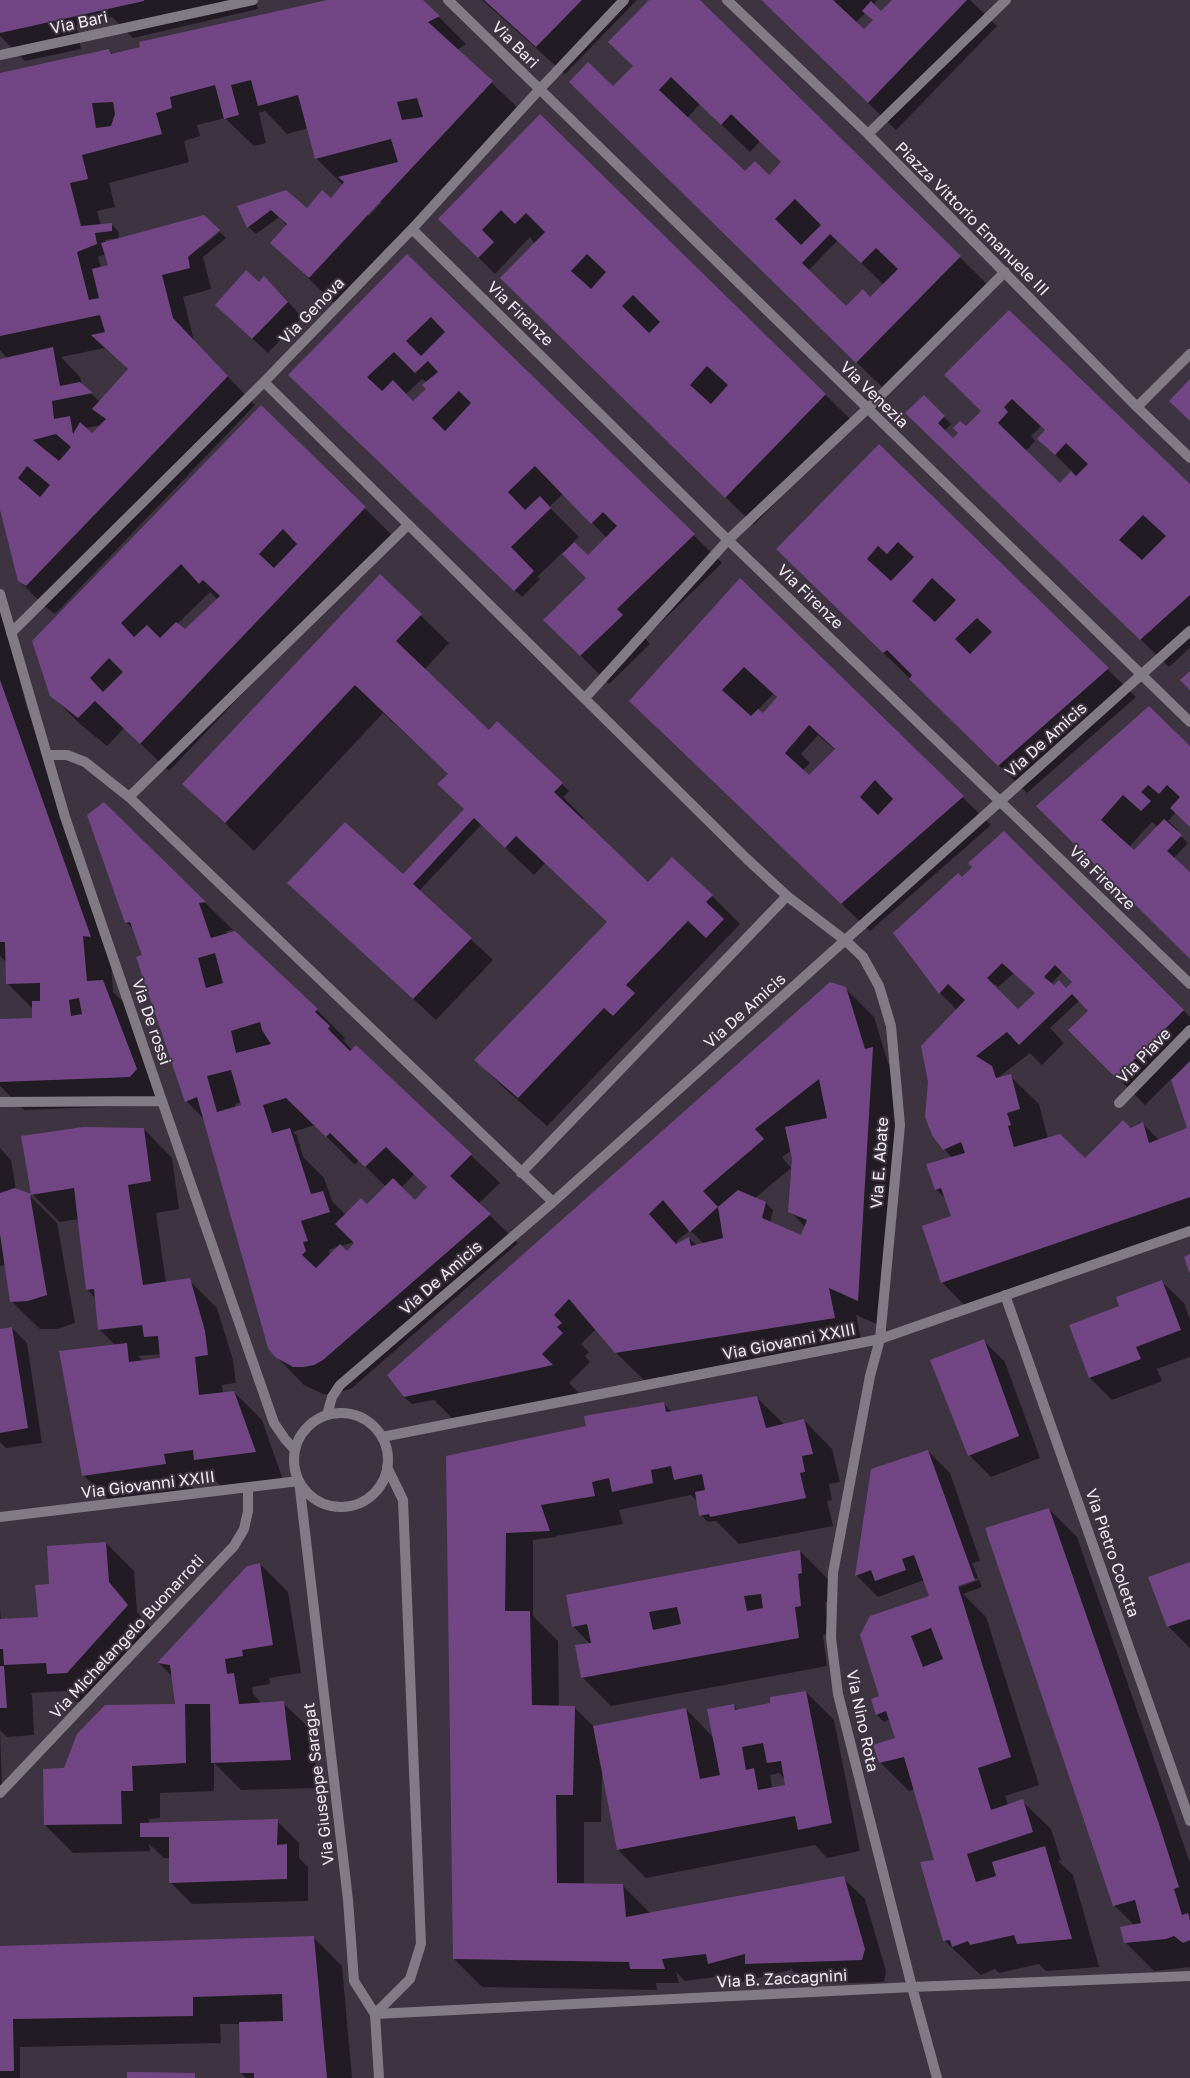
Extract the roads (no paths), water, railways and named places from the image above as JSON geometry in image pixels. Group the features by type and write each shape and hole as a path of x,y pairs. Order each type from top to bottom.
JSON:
{"street":[{"name":"Via Bari","path":"448,0 539,90"},
{"name":"Via Genova","path":"11,633 264,382 412,229 624,0"},
{"name":"Piazza Vittorio Emanuele III","path":"727,0 868,134 1136,407 1190,458"},
{"name":"Via Bari","path":"0,55 246,1"},
{"path":"868,134 1003,1"},
{"name":"Via Venezia","path":"539,90 1190,722"},
{"name":"Via Firenze","path":"412,229 728,540 1190,984"},
{"path":"585,698 728,540 867,409 1005,272"},
{"path":"1136,407 1190,354"},
{"name":"Via E. Abate","path":"264,382 747,860 787,896 846,941 863,958 880,986 891,1026 900,1125 880,1339"},
{"path":"129,798 408,526"},
{"name":"Via De rossi","path":"0,594 66,817 162,1102 274,1423 284,1439 295,1450"},
{"name":"Via De Amicis","path":"327,1415 332,1397 340,1385 553,1202 1190,631"},
{"path":"47,755 67,755 84,762 129,798 520,1173 553,1202"},
{"path":"520,1173 787,896"},
{"name":"Via Piave","path":"1119,1103 1190,1030"},
{"path":"0,1102 162,1102"},
{"name":"Via Giovanni XXIII","path":"382,1437 880,1339 1190,1231"},
{"name":"Via Pietro Coletta","path":"1005,1295 1189,1814"},
{"name":"Via Nino Rota","path":"880,1339 870,1376 833,1573 831,1638 838,1694 912,1987 938,2078"},
{"path":"342,1413 358,1416 372,1424 382,1437 387,1452 387,1467 383,1481 374,1493 362,1502 348,1506 334,1506 320,1502 308,1493 299,1481 294,1466 295,1450 302,1435 312,1423 327,1415 342,1413"},
{"path":"375,2014 410,1979 421,1944 403,1500 387,1467"},
{"name":"Via Giovanni XXIII","path":"0,1517 299,1481"},
{"name":"Via Giuseppe Saragat","path":"299,1481 348,1900 354,1981 375,2014 378,2078"},
{"name":"Via Michelangelo Buonarroti","path":"0,1793 234,1546 244,1529 248,1511 248,1488"},
{"name":"Via B. Zaccagnini","path":"375,2014 912,1987 1190,1976"}]}
